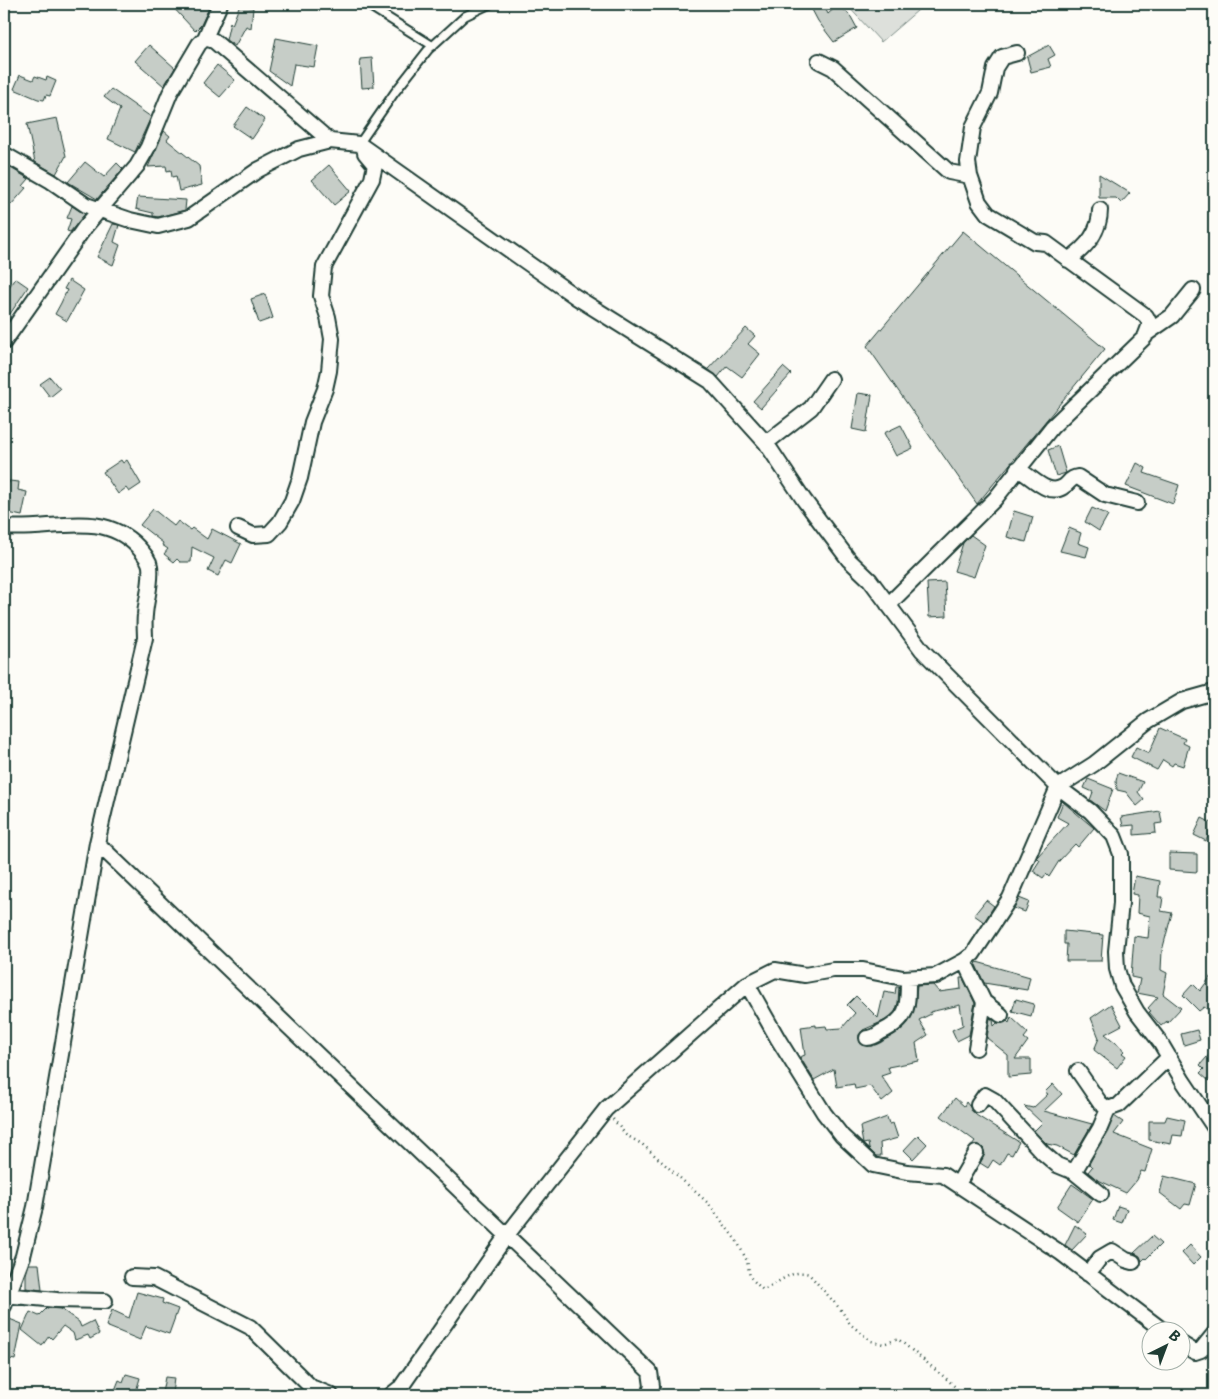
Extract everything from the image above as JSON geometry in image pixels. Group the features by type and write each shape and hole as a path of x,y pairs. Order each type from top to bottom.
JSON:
{"street":[{"path":"4,342 99,210 137,166 148,147 170,93 199,44 205,38 220,4"},
{"path":"205,38 214,41 330,141"},
{"path":"1018,53 1002,57 995,68 990,93 974,127 968,162 970,176 979,202 988,214 1036,242 1046,243 1146,316 1150,324 1146,334"},
{"path":"819,61 832,68 949,172 970,176"},
{"path":"4,154 51,181 79,201 130,220 158,226 178,222 204,209 258,170 299,149 330,141 359,144 576,297 710,381 766,443 809,508 849,560 870,580 922,650 1058,787 1090,811 1114,836 1120,854 1121,903 1116,951 1117,969 1122,986 1133,1006 1214,1127"},
{"path":"238,528 253,535 269,534 280,522 292,501 300,478 312,422 330,371 332,339 328,317 321,296 324,267 372,179 375,165 359,144"},
{"path":"1068,260 1094,235 1100,222 1100,210"},
{"path":"888,605 971,525 995,499 1052,427 1146,334 1172,316 1193,290"},
{"path":"766,443 810,408 831,379"},
{"path":"1018,469 1026,473 1041,486 1052,489 1062,488 1071,478 1078,477 1105,495 1136,503"},
{"path":"4,528 27,529 66,523 97,525 125,535 144,554 150,564 145,616 146,638 97,842 35,1207 23,1256 5,1299 105,1301"},
{"path":"391,1395 401,1387 507,1235 606,1110 747,984 775,970 804,975 833,970 862,970 908,978 936,976 964,961 973,954 1010,898 1058,787 1094,764 1148,721 1182,700 1214,692"},
{"path":"97,842 650,1372 652,1386 649,1395"},
{"path":"964,961 984,1002 1001,1015"},
{"path":"867,1038 901,1021 908,992 908,978"},
{"path":"747,984 778,1039 824,1113 842,1136 873,1165 907,1172 943,1175 1046,1242 1152,1322"},
{"path":"976,1048 984,1002"},
{"path":"1074,1172 1100,1128 1108,1109 1119,1105 1168,1057"},
{"path":"1078,1071 1100,1104 1108,1109"},
{"path":"978,1105 985,1095 988,1095 1056,1165 1074,1172 1102,1194"},
{"path":"958,1184 976,1153"},
{"path":"1088,1274 1100,1258 1112,1251 1133,1262"},
{"path":"132,1277 154,1278 250,1328 311,1387 330,1395"},
{"path":"1190,1349 1195,1352 1200,1350 1214,1334"}],"lane":[{"path":"366,4 433,46"},
{"path":"359,144 394,92 433,46 465,16 490,4"}],"path":[{"path":"606,1110 626,1135 642,1144 708,1203 738,1243 747,1261 750,1277 764,1290 776,1285 788,1276 803,1272 809,1274 841,1310 850,1324 877,1344 898,1339 948,1380 962,1395"}],"shaded area":[{"path":"846,4 925,4 881,42"}],"building":[{"path":"170,4 211,4 201,25 195,31"},
{"path":"240,4 253,8 251,28 246,26 235,46 226,40 230,22 232,25"},
{"path":"809,4 823,4 828,14 839,4 851,17 857,28 834,42 818,21"},
{"path":"276,38 318,46 314,67 294,64 290,86 269,71"},
{"path":"149,45 175,68 164,86 135,61"},
{"path":"1049,45 1055,55 1048,59 1051,67 1031,72 1027,57"},
{"path":"372,58 374,87 362,88 360,59"},
{"path":"217,65 235,80 220,97 203,83"},
{"path":"20,75 33,80 35,76 46,80 47,77 56,81 50,96 46,95 44,100 38,99 14,89"},
{"path":"111,89 151,117 135,152 108,139 120,109 104,97"},
{"path":"247,107 265,120 252,139 233,126"},
{"path":"57,118 66,156 56,174 35,162 27,124"},
{"path":"164,131 170,136 167,140 199,166 202,185 179,191 176,176 172,177 171,170 167,171 166,166 148,167"},
{"path":"85,162 104,177 117,163 123,169 97,199 68,182"},
{"path":"4,164 29,179 23,186 26,188 11,205 4,199"},
{"path":"329,165 351,191 334,205 312,180"},
{"path":"1099,174 1130,193 1121,203 1116,198 1099,198"},
{"path":"138,197 186,200 185,210 158,217 153,216 153,213 136,209"},
{"path":"72,206 85,214 70,232 67,231 71,219 67,218"},
{"path":"113,224 119,225 114,242 120,245 113,265 97,257"},
{"path":"963,231 1105,349 977,504 867,346"},
{"path":"15,278 28,287 10,314 4,310 4,295"},
{"path":"69,280 84,290 67,321 55,314 67,290 64,289"},
{"path":"265,294 273,318 259,323 251,299"},
{"path":"746,328 755,336 748,344 760,354 742,377 727,366 718,377 708,369"},
{"path":"783,367 791,374 761,408 753,401"},
{"path":"50,377 60,389 50,397 40,384"},
{"path":"858,393 872,395 866,432 852,429"},
{"path":"901,425 913,448 896,456 884,433"},
{"path":"1058,446 1066,473 1056,476 1048,450"},
{"path":"121,460 123,463 127,460 141,484 129,492 126,488 118,494 103,472"},
{"path":"1137,463 1146,468 1144,473 1179,485 1173,504 1126,486"},
{"path":"9,481 19,482 18,490 27,492 22,516 8,513 11,501 4,500 4,482 9,483"},
{"path":"1092,508 1108,515 1099,531 1085,522"},
{"path":"153,509 174,526 178,521 207,539 212,529 241,544 232,563 226,560 218,576 208,571 214,558 192,547 191,562 180,562 177,559 174,562 164,554 168,549 162,545 163,543 140,525"},
{"path":"1014,511 1033,517 1026,542 1007,537"},
{"path":"1069,528 1081,533 1078,543 1089,547 1086,557 1060,551"},
{"path":"971,535 985,545 974,577 954,571 963,543"},
{"path":"945,582 947,616 929,617 927,583"},
{"path":"1160,728 1185,739 1183,743 1189,746 1183,766 1174,763 1172,766 1163,760 1157,770 1131,757 1136,747 1149,753"},
{"path":"1118,773 1143,782 1138,792 1144,800 1137,806 1126,792 1117,790 1116,781"},
{"path":"1088,779 1113,789 1105,811 1090,800 1093,792 1084,788"},
{"path":"1063,802 1094,828 1078,847 1075,844 1059,861 1049,877 1046,874 1043,878 1033,871 1040,860 1037,857 1068,823 1057,817"},
{"path":"1160,811 1162,823 1155,824 1156,833 1134,835 1134,825 1123,826 1121,817"},
{"path":"1202,818 1214,824 1206,841 1194,835"},
{"path":"1169,853 1197,854 1197,872 1169,870"},
{"path":"1135,876 1160,881 1158,897 1163,897 1161,911 1172,913 1162,951 1161,970 1167,973 1163,994 1181,1008 1167,1023 1167,1021 1161,1026 1149,1012 1151,1011 1148,1008 1158,997 1137,993 1140,979 1131,977 1134,936 1148,938 1150,916 1137,913 1138,895 1132,894"},
{"path":"1019,898 1029,902 1025,912 1014,908"},
{"path":"986,900 994,906 984,922 974,915"},
{"path":"1064,931 1103,935 1101,961 1066,961 1067,944 1064,944"},
{"path":"977,962 1030,977 1027,990 984,983 976,965"},
{"path":"1214,972 1214,1014 1204,1007 1199,1011 1183,995 1193,984 1200,991"},
{"path":"960,978 963,978 975,1003 969,1035 957,1041 952,1030 963,1025 960,1005 930,1012 931,1014 919,1020 928,1035 916,1043 919,1061 888,1067 890,1073 881,1076 893,1093 882,1102 870,1086 855,1089 854,1084 837,1087 834,1069 814,1080 800,1057 805,1055 801,1027 816,1025 816,1027 826,1026 827,1029 842,1028 855,1013 847,1005 856,996 878,1018 884,992 895,994 896,987 899,987 898,1003 895,1012 886,1020 863,1030 859,1035 860,1043 871,1046 895,1034 908,1023 915,1007 917,986 933,985 939,992 961,989"},
{"path":"1016,999 1034,1004 1031,1016 1012,1011"},
{"path":"1111,1004 1122,1025 1105,1034 1121,1047 1124,1051 1122,1053 1126,1056 1117,1068 1094,1050 1099,1038 1091,1018"},
{"path":"1011,1017 1028,1033 1024,1038 1028,1041 1015,1059 1031,1059 1031,1075 1008,1077 1008,1055 987,1038 990,1018 993,1020 994,1026 997,1023 1007,1021 1009,1023"},
{"path":"1197,1030 1200,1040 1184,1045 1181,1034"},
{"path":"1214,1049 1214,1079 1213,1077 1209,1081 1200,1073 1204,1069 1200,1065"},
{"path":"1053,1084 1062,1094 1044,1111 1092,1124 1074,1155 1057,1146 1047,1144 1034,1131 1042,1123 1024,1106 1033,1108 1048,1094 1045,1092"},
{"path":"955,1098 964,1106 966,1102 976,1115 1019,1142 1012,1155 1007,1153 1000,1165 993,1160 988,1168 980,1163 985,1154 983,1148 980,1145 972,1145 975,1141 941,1116"},
{"path":"1114,1116 1123,1122 1114,1134 1152,1149 1145,1172 1141,1171 1137,1180 1126,1193 1096,1179 1088,1172 1092,1167 1089,1164"},
{"path":"1167,1116 1185,1120 1182,1136 1173,1135 1171,1144 1149,1140 1149,1121 1165,1121"},
{"path":"887,1117 889,1124 893,1123 898,1138 880,1143 881,1156 876,1156 869,1149 868,1143 863,1144 860,1127"},
{"path":"918,1135 927,1144 913,1159 904,1150"},
{"path":"1164,1176 1196,1184 1190,1205 1185,1204 1181,1209 1160,1193"},
{"path":"1072,1184 1093,1199 1078,1222 1057,1207"},
{"path":"1118,1206 1127,1209 1122,1223 1113,1220"},
{"path":"1075,1225 1087,1234 1072,1250 1065,1245"},
{"path":"1152,1236 1161,1244 1142,1261 1140,1256 1134,1253"},
{"path":"1190,1245 1201,1257 1193,1265 1182,1253"},
{"path":"29,1264 39,1264 42,1290 26,1288 26,1274"},
{"path":"137,1292 163,1299 162,1303 178,1309 169,1334 146,1326 140,1340 106,1326 112,1310 129,1318"},
{"path":"47,1308 61,1309 79,1322 81,1327 93,1321 99,1334 90,1339 88,1335 75,1340 73,1333 63,1326 52,1339 49,1336 42,1346 22,1330 30,1312 39,1316"},
{"path":"7,1318 22,1324 15,1360 5,1358 10,1332 4,1330"},
{"path":"126,1374 140,1378 135,1395 113,1395 119,1380 123,1382"},
{"path":"165,1377 174,1378 172,1394 162,1393"}]}
